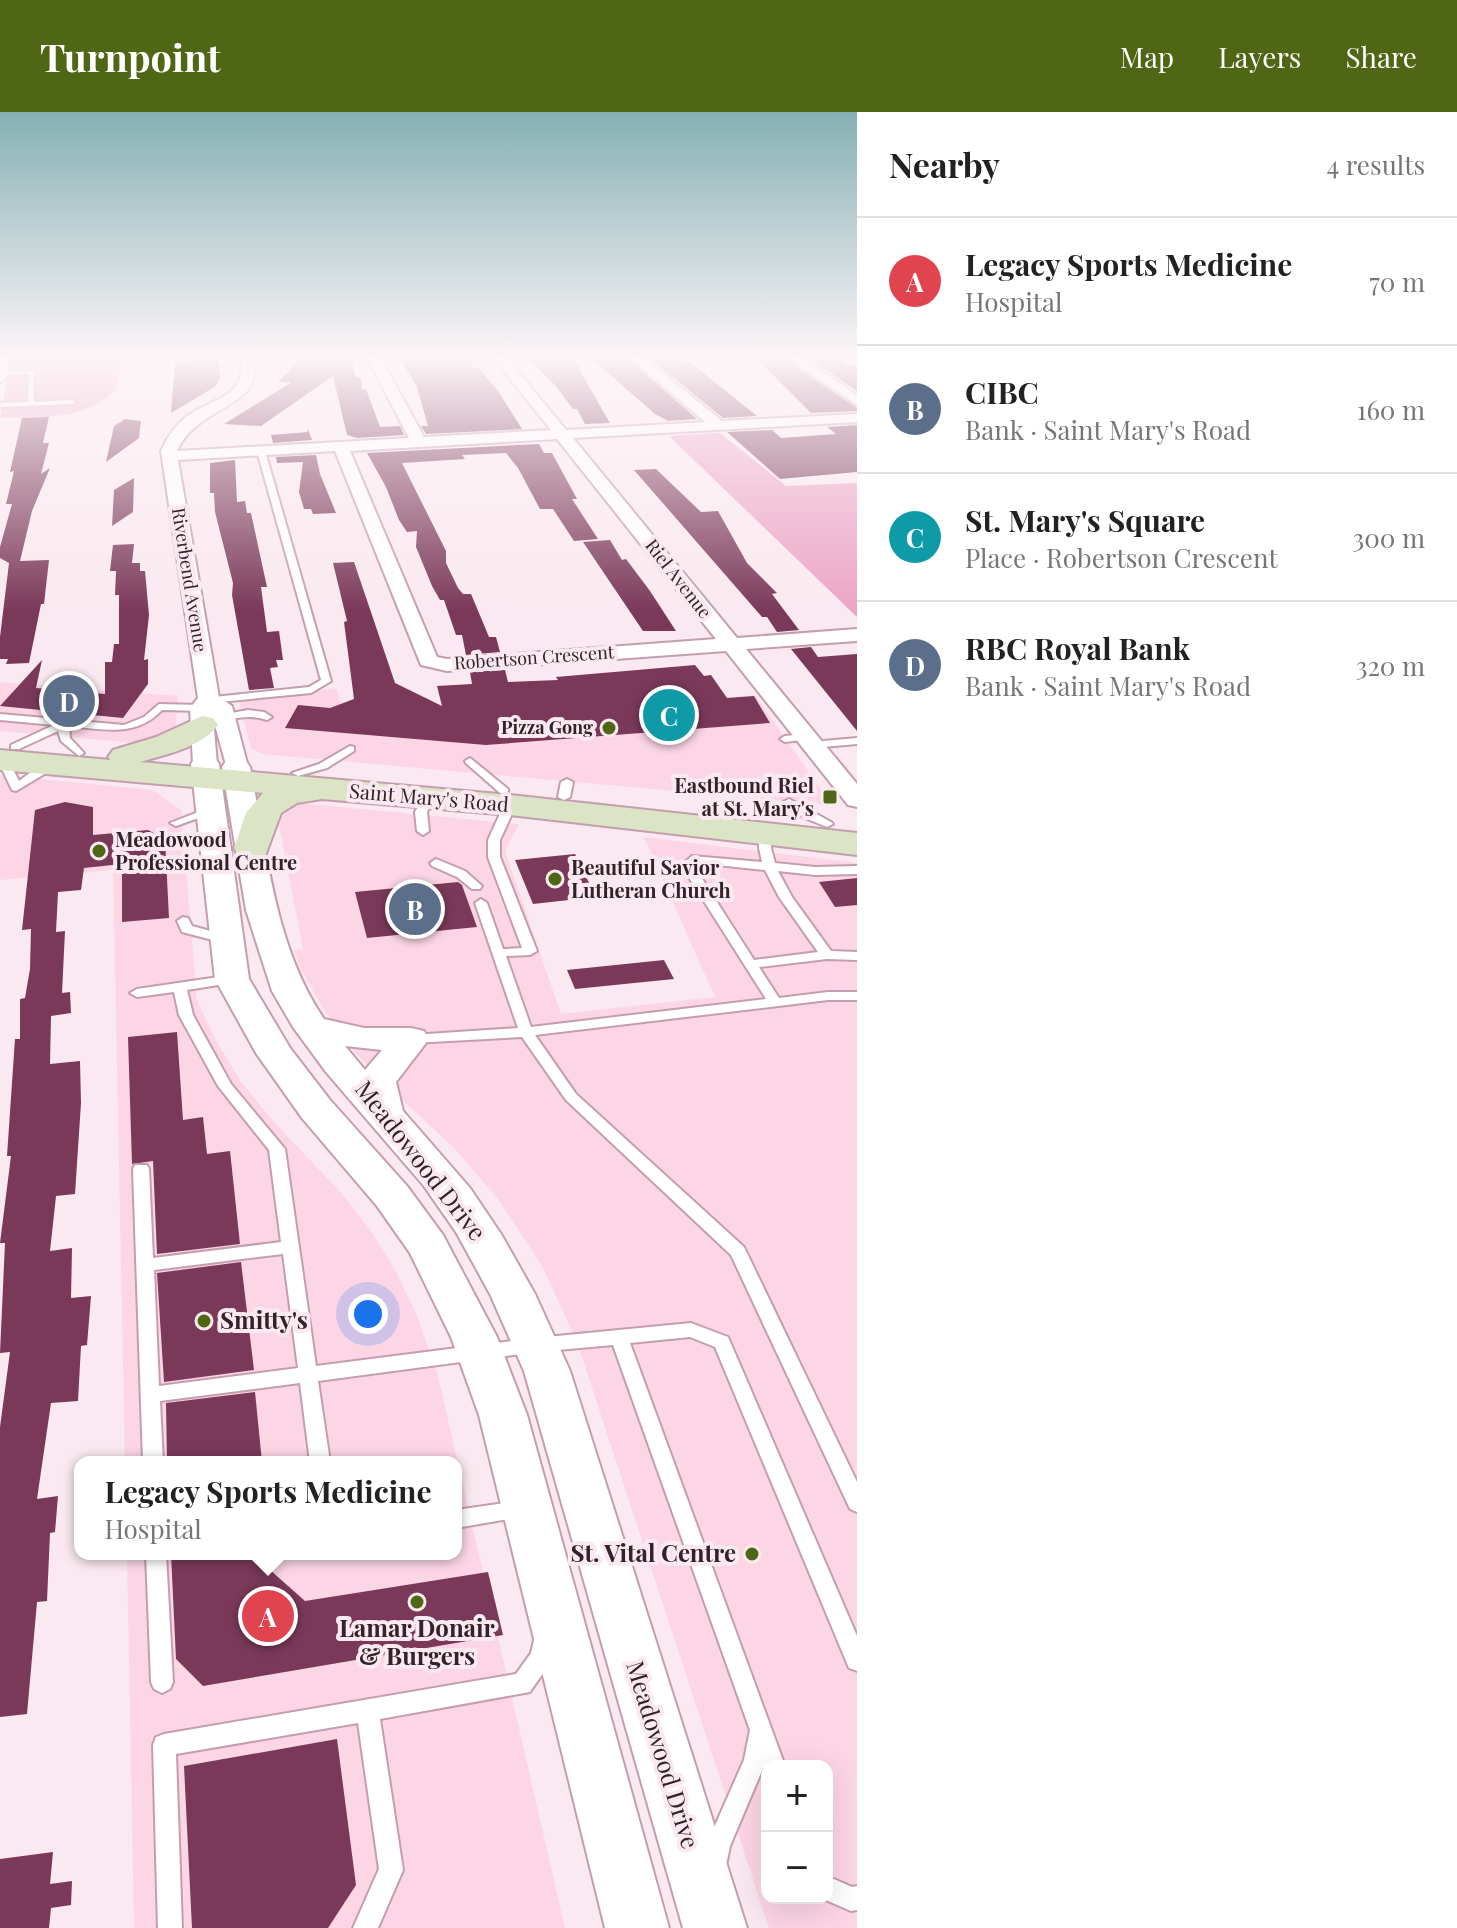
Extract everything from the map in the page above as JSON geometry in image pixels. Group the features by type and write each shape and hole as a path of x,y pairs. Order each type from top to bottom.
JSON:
{"main road":[{"path":"124,757 167,744 208,713"},
{"name":"Saint Mary's Road","path":"4,754 66,742 220,780 298,773 507,798 767,850 857,844"},
{"name":"Saint Mary's Road","path":"66,742 220,780 333,789 426,814 565,789 842,826"},
{"path":"252,848 258,822 266,806 278,797 333,789"}],"street":[{"path":"174,442 169,456 406,442"},
{"name":"Riel Avenue","path":"569,442 857,800"},
{"name":"Robertson Crescent","path":"340,446 428,661 447,665 729,643"},
{"name":"Riverbend Avenue","path":"169,456 220,780"},
{"path":"729,643 857,635"},
{"name":"Meadowood Drive","path":"220,780 252,848 272,948 290,991 311,1027 462,1208 504,1278 508,1349 503,1415 637,1928"},
{"name":"Meadowood Drive","path":"220,780 232,979 275,1053 316,1109 392,1196 428,1246 458,1300 551,1386 712,1918"},
{"path":"311,1027 364,1039 411,1039"},
{"path":"384,1113 377,1081 411,1039"}],"lane":[{"path":"208,713 311,690 326,681 261,451"},
{"path":"0,717 66,742 125,728 148,719 159,707 208,713 251,713 267,717"},
{"path":"785,739 857,741"},
{"path":"298,773 323,766 350,749"},
{"path":"470,761 507,798 494,840 494,857 530,951 497,953"},
{"path":"176,823 220,780"},
{"path":"789,802 809,816 842,826"},
{"path":"775,1002 687,865 696,859 767,850 815,871 857,870"},
{"path":"767,850 833,955"},
{"path":"436,863 461,874 476,886"},
{"path":"481,903 526,1032 571,1097 738,1251 857,1503"},
{"path":"183,921 187,929 228,940"},
{"path":"751,964 833,955 857,959"},
{"path":"137,993 232,979"},
{"path":"180,989 186,1015 225,1086 277,1149 319,1456"},
{"path":"411,1039 526,1032 775,1002 857,996"},
{"path":"141,1169 153,1456"},
{"path":"145,1265 290,1247"},
{"path":"150,1395 508,1349 691,1330 722,1342 857,1661"},
{"path":"619,1337 772,1760"},
{"path":"462,1518 527,1508"},
{"path":"156,1560 162,1682"},
{"path":"170,1928 164,1745 522,1684 541,1657 550,1595"},
{"path":"365,1928 391,1870 367,1710"},
{"path":"712,1918 718,1846 755,1761 761,1730"},
{"path":"833,1891 851,1899 857,1898"}],"shaded area":[{"path":"675,442 731,442 786,486 857,483 857,617"},
{"path":"0,682 178,696 175,733 135,743 0,731"},
{"path":"336,688 342,708 664,703 755,695 832,805 262,754 251,748 239,701"},
{"path":"0,775 153,790 181,810 197,1000 215,1039 240,1080 273,1121 343,1195 371,1231 395,1270 416,1313 437,1372 456,1456 125,1456 113,870 0,880"},
{"name":"St. Vital Centre","path":"299,803 519,824 505,851 561,1014 715,997 644,837 857,863 857,1928 769,1928 761,1904 833,1904 833,1760 761,1760 761,1904 577,1342 542,1266 498,1199 453,1147 352,1049 322,1007 300,967 294,951 303,949 278,820"},
{"path":"462,1481 565,1928 134,1928 127,1560 462,1560"}],"building":[{"path":"17,442 49,443 41,474 50,468 32,511 20,561 49,560 44,604 41,604 29,663 6,664 8,659 0,659 0,637 9,563 0,558 0,547 12,504 6,504 14,471 10,472"},
{"path":"111,442 134,442 106,462"},
{"path":"738,442 857,442 857,472 780,479"},
{"path":"539,444 544,453 552,453 577,499 572,499 598,539 574,541 553,509 540,509 518,468 506,453 402,463 446,551 446,563 458,588 463,594 471,594 489,637 496,637 500,652 466,655 462,635 456,635 444,600 440,600 432,586 416,547 417,531 407,532 399,520 386,487 367,453"},
{"path":"316,455 320,474 336,513 313,514 311,509 304,509 299,492 303,462 277,463 276,457"},
{"path":"235,460 237,502 245,501 247,513 251,513 267,587 261,587 267,632 279,631 283,660 276,660 278,667 270,668 274,688 249,690 232,595 233,583 215,512 214,493 210,493 210,463"},
{"path":"656,469 701,512 718,511 747,563 777,593 772,594 799,630 777,632 767,617 762,617 634,470"},
{"path":"134,478 133,512 112,526 114,490"},
{"path":"610,540 622,560 626,559 650,591 676,631 643,631 583,542"},
{"path":"134,544 132,563 140,563 140,571 145,571 149,615 144,660 148,659 148,684 123,718 0,706 42,660 36,688 105,694 105,662 112,662 114,644 119,644 119,595 115,595 116,571 110,571 113,545"},
{"path":"354,562 395,683 442,706 437,686 472,684 470,672 505,670 508,682 558,680 556,677 695,665 704,676 711,675 727,698 754,696 770,723 486,745 285,728 298,705 330,708 354,699 344,622 347,621 333,563"},
{"path":"811,647 818,657 857,654 857,731 791,649"},
{"path":"65,802 93,807 93,835 148,830 165,839 169,918 122,922 122,864 84,868 81,890 58,892 56,932 65,931 62,993 70,992 71,1013 51,1016 50,1064 80,1061 81,1103 75,1194 56,1196 50,1251 72,1248 71,1298 91,1296 87,1345 81,1346 78,1401 51,1403 37,1499 58,1496 55,1532 50,1533 47,1601 37,1602 27,1714 0,1717 0,1427 10,1352 0,1353 5,1243 0,1243 11,1156 7,1156 15,1039 20,1039 20,999 25,998 30,969 31,929 22,930 35,810"},
{"name":"Beautiful Savior Lutheran Church","path":"575,854 596,897 533,904 515,860"},
{"path":"857,878 857,905 835,907 819,882"},
{"path":"458,882 462,885 477,927 367,938 355,892"},
{"path":"664,960 674,979 575,989 567,970"},
{"path":"177,1032 183,1120 203,1117 207,1154 230,1151 240,1244 157,1254 153,1161 132,1164 128,1037"},
{"name":"Smitty's","path":"241,1262 254,1370 164,1382 157,1273"},
{"path":"255,1392 261,1456 167,1456 166,1403"},
{"path":"171,1560 259,1560 305,1601 488,1572 503,1635 203,1686 176,1659"},
{"path":"337,1739 356,1885 328,1928 192,1928 184,1766"},
{"path":"53,1852 50,1884 72,1881 71,1905 51,1908 49,1928 0,1928 0,1859"}],"place":[{"name":"RBC Royal Bank","path":"69,701"},
{"name":"St. Mary's Square","path":"669,715"},
{"name":"Pizza Gong","path":"609,728"},
{"name":"Eastbound Riel at St. Mary's","path":"830,797"},
{"name":"Meadowood Professional Centre","path":"99,851"},
{"name":"Beautiful Savior Lutheran Church","path":"555,879"},
{"name":"CIBC","path":"415,909"},
{"name":"Smitty's","path":"204,1321"},
{"name":"St. Vital Centre","path":"752,1554"},
{"name":"Lamar Donair & Burgers","path":"417,1602"},
{"name":"Legacy Sports Medicine","path":"268,1616"}]}
